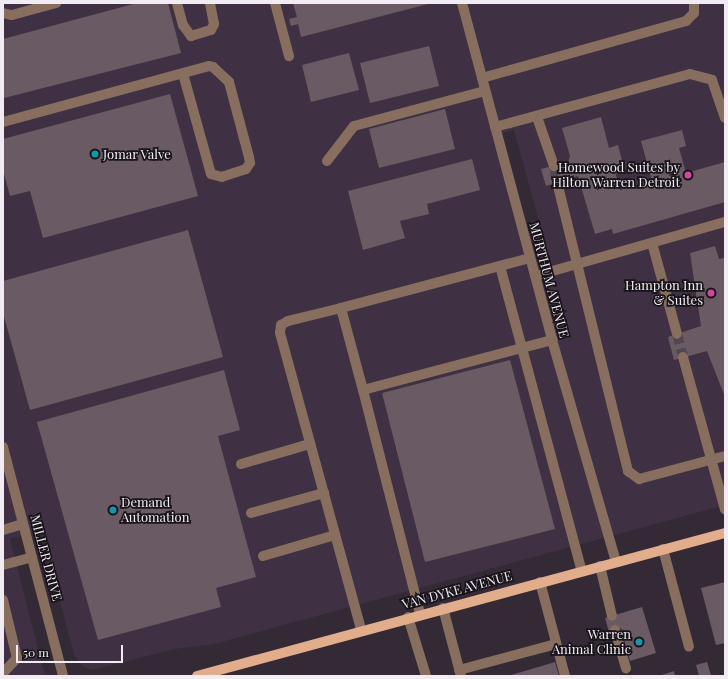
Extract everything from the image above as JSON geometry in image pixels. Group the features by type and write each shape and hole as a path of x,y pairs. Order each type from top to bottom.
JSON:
{"main road":[{"name":"VAN DYKE AVENUE","path":"203,675 408,617 725,533"}],"street":[{"path":"3,14 12,15 56,3"},
{"path":"177,3 183,25 191,36 211,30 214,24 210,3"},
{"path":"274,3 289,56"},
{"name":"MURTHUM AVENUE","path":"462,3 552,340 616,562"},
{"path":"482,78 686,21 694,13 694,3"},
{"path":"3,122 183,74 213,67 227,78 249,157 250,163 246,169 222,177 211,174 183,74"},
{"path":"495,127 537,117 690,74 712,80 725,118"},
{"path":"327,161 354,126 485,91"},
{"path":"537,117 554,166"},
{"path":"557,182 576,265 628,471 639,479 725,456"},
{"path":"535,276 725,222"},
{"path":"652,243 677,334"},
{"path":"361,630 280,333 282,325 530,258"},
{"path":"500,266 582,571"},
{"path":"341,308 420,614"},
{"path":"362,390 552,340"},
{"path":"683,357 725,509"},
{"path":"241,464 310,444"},
{"name":"MILLER DRIVE","path":"3,447 63,676"},
{"path":"251,513 324,493"},
{"path":"3,530 23,524"},
{"path":"263,556 335,535"},
{"path":"663,549 690,647"},
{"path":"3,565 32,557"},
{"path":"600,566 612,616"},
{"path":"540,582 565,676"},
{"path":"3,600 17,658 3,673"},
{"path":"442,608 460,673 556,644"},
{"path":"408,617 426,676"},
{"path":"615,630 626,668"}],"shaded area":[{"path":"3,3 725,3 725,505 214,644 175,649 92,670 82,666 74,654 41,531 10,539 45,676 3,676","holes":["514,130 542,232 522,238 494,135"]}],"building":[{"path":"137,3 168,3 181,53 4,98 3,39"},
{"path":"293,3 428,4 301,37 298,24 291,26 289,19 297,17"},
{"path":"429,46 439,86 370,103 360,63"},
{"path":"349,53 359,90 311,102 302,65"},
{"name":"Jomar Valve","path":"170,94 198,196 43,238 30,191 10,196 3,170 3,139"},
{"path":"445,109 455,149 379,168 369,129"},
{"name":"Homewood Suites by Hilton Warren Detroit","path":"601,117 609,148 618,145 624,168 615,171 620,190 652,181 641,141 682,130 686,146 679,148 686,173 725,162 725,202 613,234 612,229 595,234 578,176 546,186 541,169 568,162 570,156 562,128"},
{"path":"472,159 480,190 427,204 429,214 400,221 405,238 363,250 348,191"},
{"path":"188,230 223,357 30,410 3,313 3,281"},
{"name":"Hampton Inn & Suites","path":"715,246 719,259 724,258 725,260 725,397 707,351 674,360 668,337 701,326 690,253"},
{"path":"510,360 555,529 425,562 382,393"},
{"path":"224,370 240,430 218,436 256,577 216,588 221,607 98,640 37,422"},
{"path":"725,582 725,643 716,645 701,588"},
{"name":"Warren Animal Clinic","path":"642,607 656,653 630,661 621,628 609,632 605,618"},
{"path":"555,662 559,676 508,676"},
{"path":"707,662 711,675 699,676 696,665"},
{"path":"674,671 675,676 659,676"}],"tunnel":[{"path":"554,166 557,182"},
{"path":"677,334 683,357"}],"place":[{"name":"Jomar Valve","path":"95,154"},
{"name":"Homewood Suites by Hilton Warren Detroit","path":"688,175"},
{"name":"Hampton Inn & Suites","path":"711,293"},
{"name":"Demand Automation","path":"113,510"},
{"name":"Warren Animal Clinic","path":"639,642"}]}
